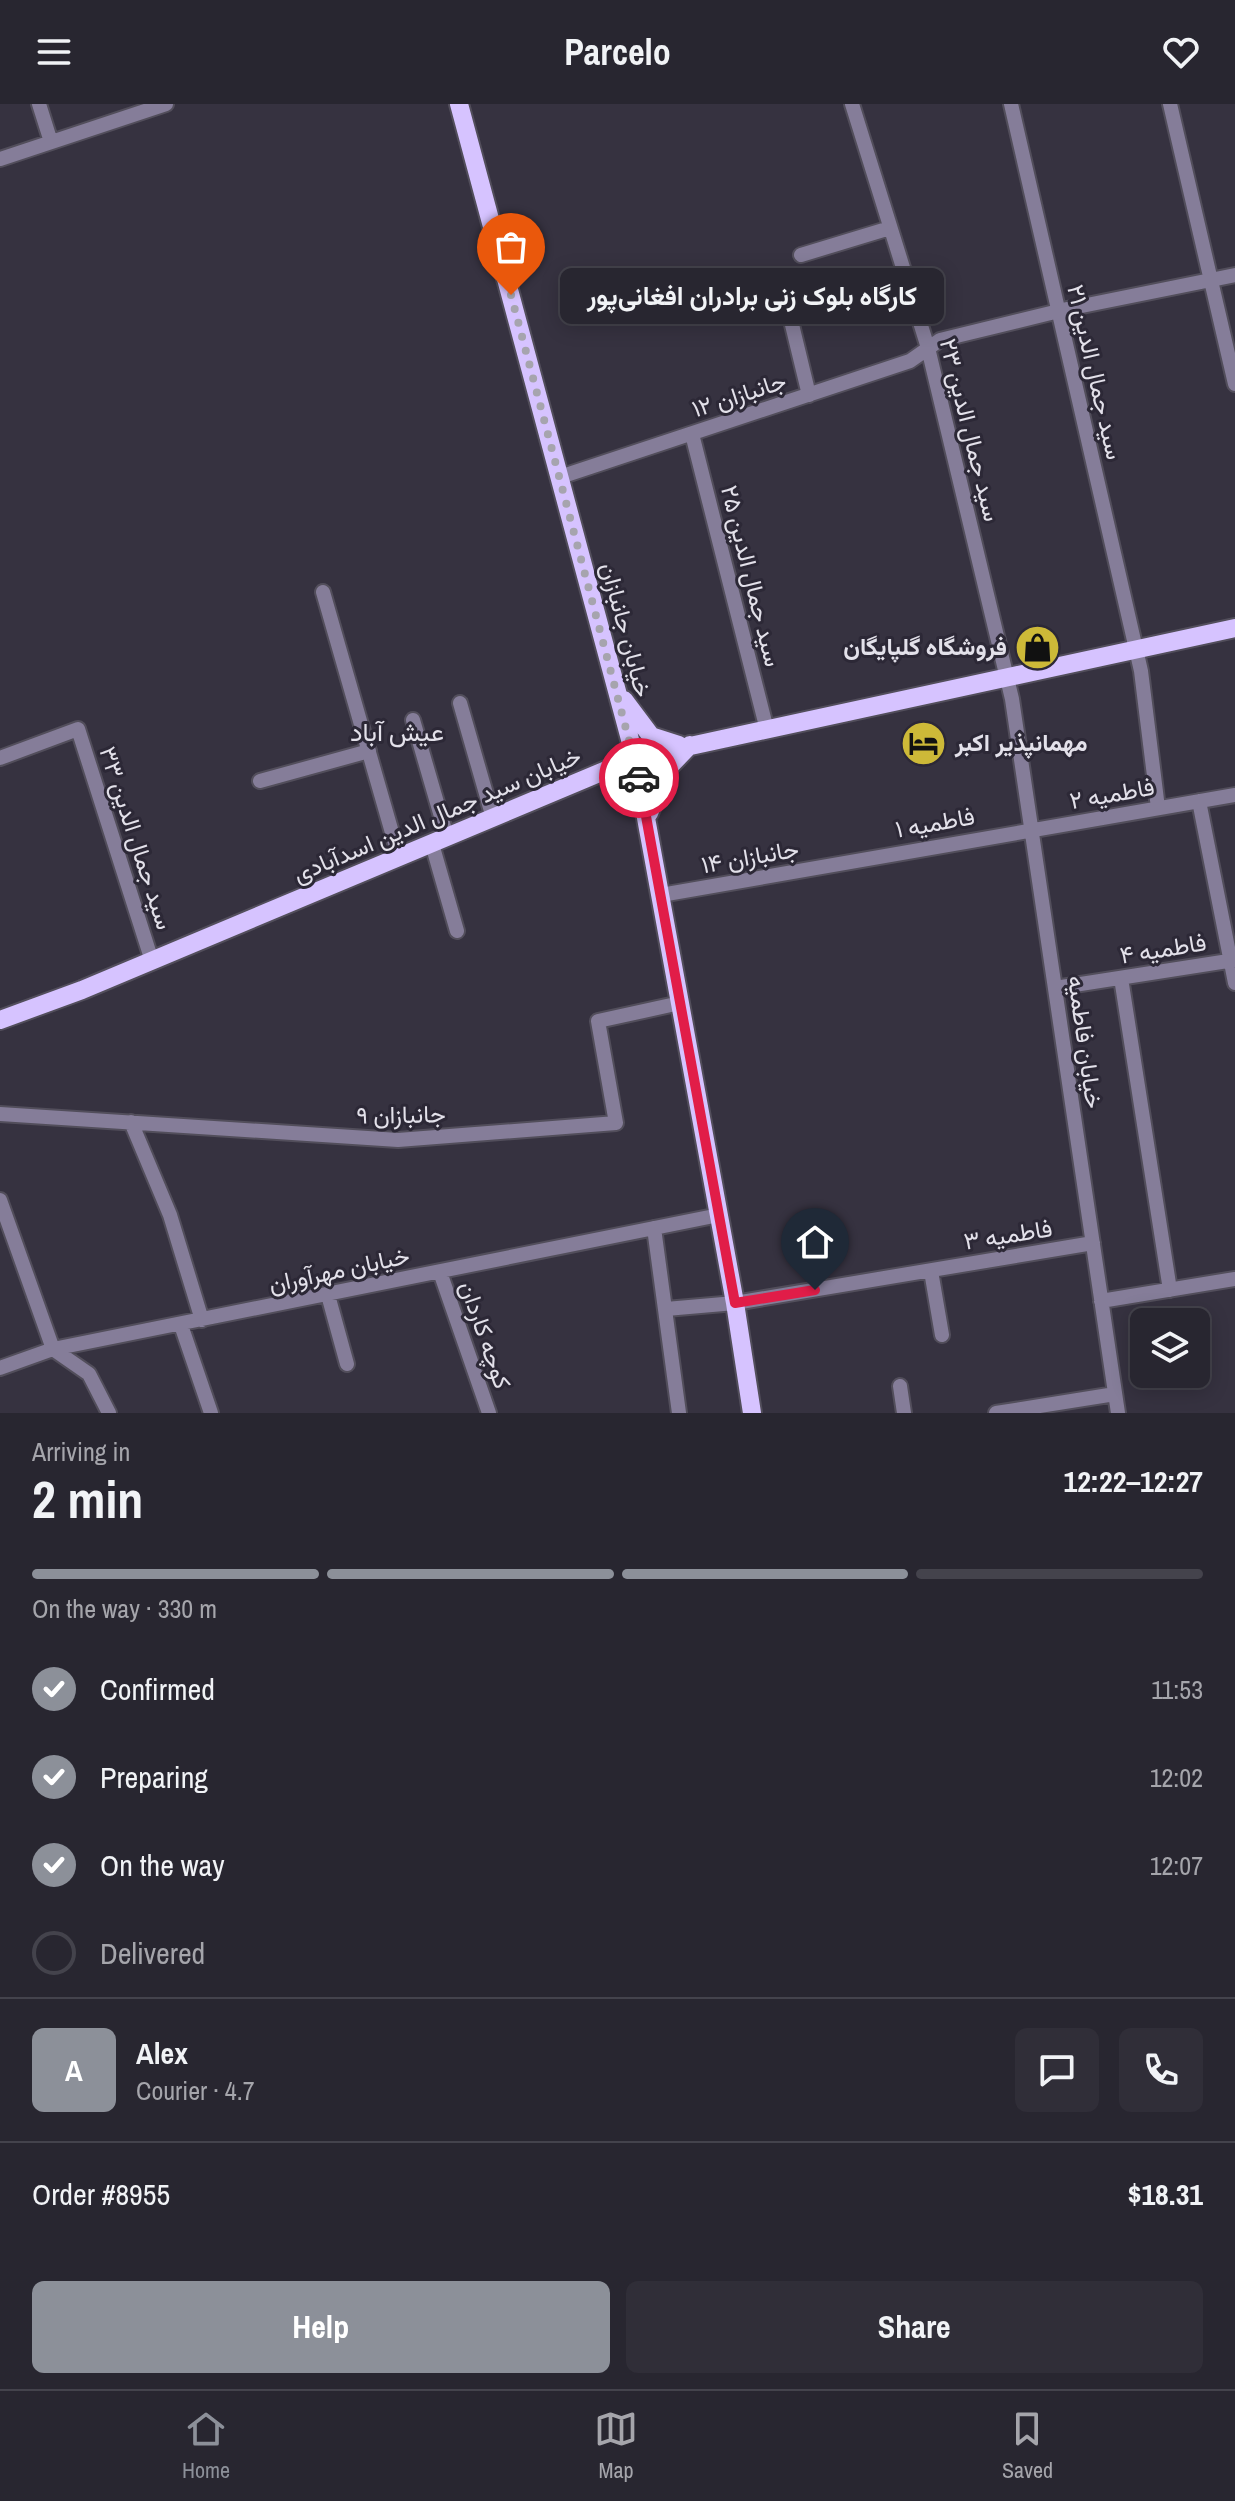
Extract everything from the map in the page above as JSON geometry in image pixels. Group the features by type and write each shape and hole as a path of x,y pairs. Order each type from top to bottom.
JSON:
{"main road":[{"name":"خیابان جانبازان","path":"459,104 635,758 735,1303 752,1413"},
{"name":"خیابان سید جمال الدین اسدآبادی","path":"0,1020 152,961 635,758 1235,628"},
{"path":"618,691 651,736 671,744 690,745"},
{"path":"647,822 652,798 667,769 690,745"}],"street":[{"path":"39,104 51,142"},
{"path":"0,159 166,104"},
{"name":"سید جمال الدین ۲۳","path":"852,104 928,348 1008,678"},
{"name":"سید جمال الدین ۲۱","path":"1011,104 1136,650 1158,808"},
{"path":"1170,104 1235,384"},
{"path":"801,255 890,228"},
{"name":"جانبازان ۱۲","path":"560,477 910,361 940,340 1058,311 1235,275"},
{"path":"787,304 809,395"},
{"name":"سید جمال الدین ۲۵","path":"692,434 767,730"},
{"path":"323,592 399,857"},
{"name":"خیابان فاطمیه","path":"1008,678 1118,1413"},
{"path":"460,703 493,818"},
{"path":"413,720 457,931"},
{"name":"سید جمال الدین ۳۳","path":"0,758 78,729 152,961"},
{"path":"260,781 369,751"},
{"name":"فاطمیه ۲","path":"1031,829 1235,795"},
{"path":"1199,801 1233,960 1235,983"},
{"name":"فاطمیه ۱","path":"846,862 1031,829"},
{"name":"جانبازان ۱۴","path":"661,895 846,862"},
{"name":"فاطمیه ۴","path":"1055,988 1233,960"},
{"path":"1121,978 1170,1290"},
{"name":"جانبازان ۹","path":"0,1114 398,1140 616,1123 598,1021 680,1003"},
{"path":"131,1122 170,1215 202,1320"},
{"path":"0,1200 53,1349 89,1374 109,1413"},
{"name":"خیابان مهرآوران","path":"0,1368 53,1349 719,1215"},
{"path":"654,1228 679,1413"},
{"name":"فاطمیه ۳","path":"666,1309 735,1303 1093,1243"},
{"path":"931,1271 942,1335"},
{"name":"کوچه کاردان","path":"440,1272 489,1413"},
{"path":"1101,1301 1235,1279"},
{"path":"328,1295 347,1364"},
{"path":"181,1325 211,1413"},
{"path":"900,1386 904,1413"},
{"path":"996,1413 1115,1394"}],"way so far":[{"path":"511,295 639,778"}],"place":[{"name":"کارگاه بلوک زنی برادران افغانی‌پور","path":"511,295"},
{"name":"فروشگاه گلپایگان","path":"1038,647"},
{"name":"مهمانپذیر اکبر","path":"924,743"}],"district":[{"name":"عیش آباد","path":"397,732"}],"route":[{"path":"639,778 735,1303 815,1290"}]}
